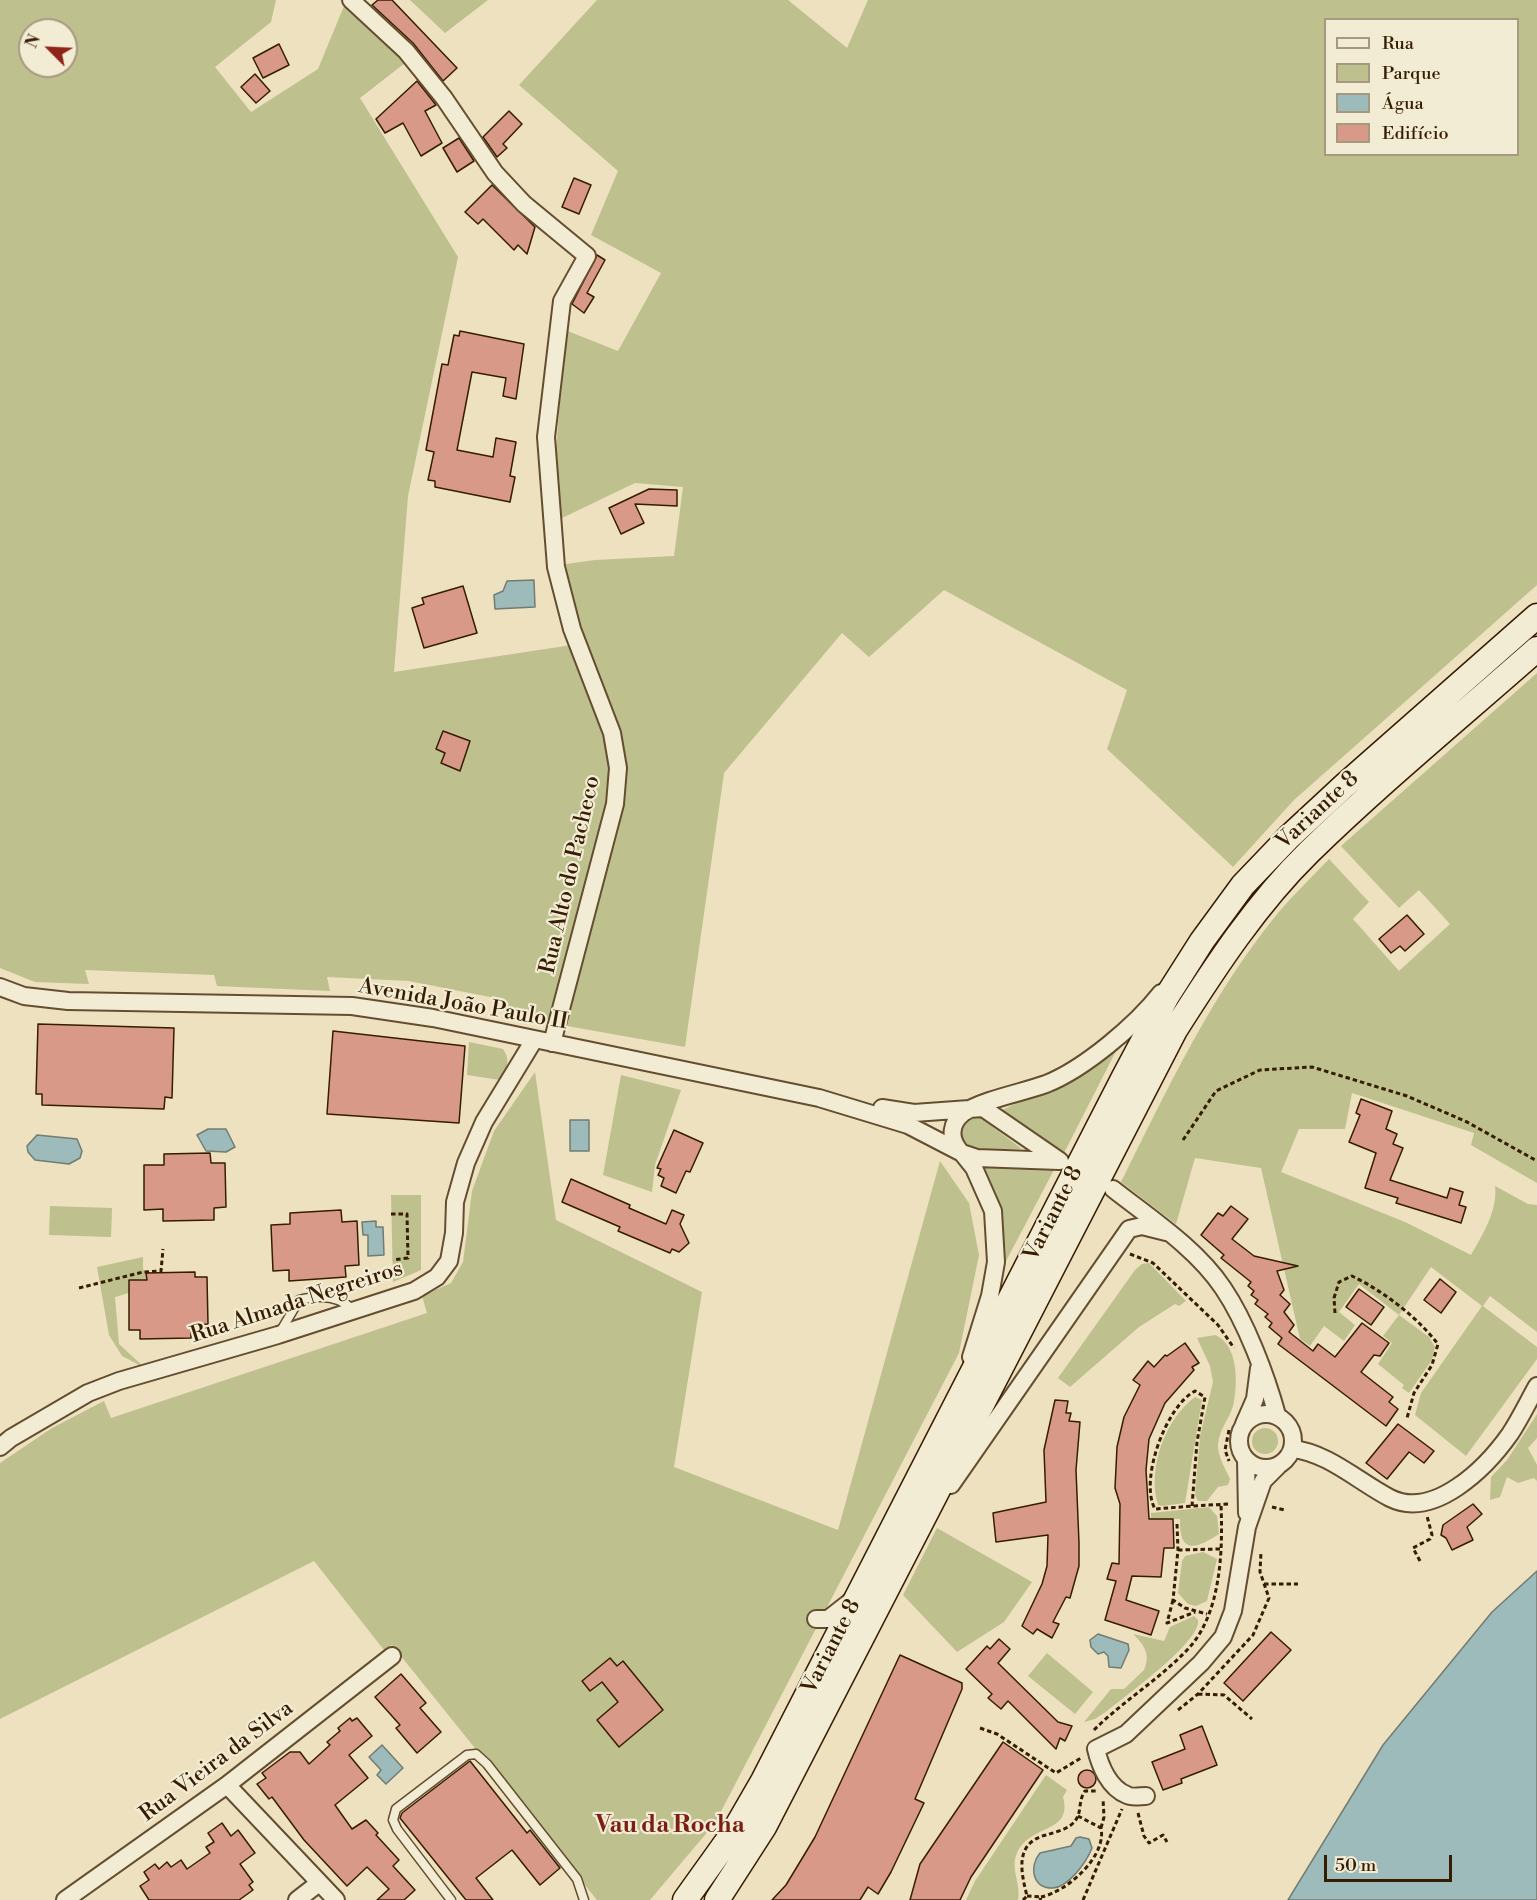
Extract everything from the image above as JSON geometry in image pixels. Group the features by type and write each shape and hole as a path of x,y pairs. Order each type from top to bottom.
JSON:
{"main road":[{"name":"Variante 8","path":"685,1900 733,1833 859,1594 1161,1006 1202,941 1243,885 1289,837 1537,616"},
{"name":"Variante 8","path":"717,1900 764,1827 1175,1030 1213,970 1256,912 1308,853 1537,649"}],"street":[{"name":"Rua Alto do Pacheco","path":"351,0 406,51 450,106 495,173 524,204 587,256 562,301 546,437 549,498 556,567 572,629 612,733 618,768 615,804 552,1043"},
{"path":"930,1455 970,1362 990,1296 996,1262 993,1211 974,1168 960,1152 952,1135 954,1125 963,1113 972,1108 1049,1082 1098,1053 1158,997 1202,941"},
{"name":"Avenida João Paulo II","path":"0,987 24,996 68,1001 352,1006 433,1018 842,1104"},
{"name":"Rua Almada Negreiros","path":"0,1448 11,1438 88,1393 119,1381 278,1335 414,1291 437,1277 449,1261 454,1233 455,1202 466,1163 484,1122 534,1040"},
{"path":"842,1104 914,1113 972,1108 989,1111 1060,1161 977,1158 960,1152 908,1125 842,1104"},
{"path":"1122,1245 1127,1212 1113,1189 1166,1232 1221,1286 1243,1322 1277,1415 1289,1425 1293,1432 1292,1449 1289,1456 1263,1481 1247,1527 1233,1611 1223,1637 1201,1663 1126,1734 1096,1749 1100,1768 1123,1793 1128,1796 1146,1796"},
{"path":"914,1538 1122,1245 1129,1229 1142,1226 1166,1232"},
{"path":"1247,1527 1237,1426 1255,1399 1259,1368"},
{"path":"1292,1449 1312,1454 1392,1499 1410,1505 1424,1503 1458,1486 1487,1461 1510,1434 1537,1386"},
{"path":"1237,1426 1256,1415 1277,1415"},
{"path":"1239,1464 1261,1468 1278,1466"},
{"name":"Rua Vieira da Silva","path":"65,1900 227,1785 392,1656"},
{"path":"227,1785 336,1900"},
{"path":"297,1900 319,1883"}],"lane":[{"path":"278,1335 299,1300 311,1297 336,1298 345,1301 353,1311"},
{"path":"451,1900 397,1829 393,1820 396,1809 467,1755 476,1754 487,1764 577,1879 584,1900"}],"path":[{"path":"1183,1140 1216,1091 1260,1070 1312,1067 1407,1096 1467,1122 1537,1161"},
{"path":"391,1214 407,1214 408,1228 408,1258 393,1260"},
{"path":"1122,1245 1135,1258 1143,1257 1153,1263 1218,1325 1236,1352"},
{"path":"79,1288 142,1272 161,1271 164,1249"},
{"path":"1335,1313 1334,1298 1339,1282 1352,1276 1364,1282 1423,1325 1438,1344 1432,1365 1414,1393 1407,1418"},
{"path":"1192,1506 1197,1442 1205,1397 1195,1391 1188,1394 1167,1425 1155,1454 1151,1474 1151,1502 1155,1509 1238,1503"},
{"path":"1237,1426 1225,1440 1225,1450 1239,1464"},
{"path":"980,1728 998,1734 1056,1773 1096,1749 1089,1739 1090,1735 1188,1649 1202,1629 1208,1614 1219,1566 1221,1504"},
{"path":"1264,1506 1284,1509"},
{"path":"1420,1561 1413,1548 1430,1539 1432,1535 1427,1516"},
{"path":"1177,1524 1178,1550 1173,1600 1167,1623 1196,1611"},
{"path":"1178,1550 1220,1549"},
{"path":"1264,1584 1298,1584"},
{"path":"1173,1600 1177,1604 1208,1614"},
{"path":"1198,1694 1224,1695 1252,1719"},
{"path":"1085,1791 1104,1791 1101,1828 1103,1835 1090,1865 1055,1894 1041,1899 1027,1896 1020,1868 1022,1855 1030,1844 1044,1835 1056,1833 1074,1823 1078,1816 1081,1797 1085,1791"},
{"path":"1083,1900 1121,1812 1116,1807"},
{"path":"1078,1816 1101,1828"},
{"path":"1142,1827 1149,1843 1163,1835 1167,1842"},
{"path":"1023,1900 1027,1896"}],"green space":[{"path":"0,0 276,0 271,22 215,67 251,112 318,69 344,6 405,63 360,98 458,257 408,496 394,672 585,643 559,565 595,560 674,556 683,487 635,483 558,520 554,478 565,330 618,351 661,273 591,235 618,171 519,85 597,0 788,0 847,48 868,0 1537,0 1537,585 1294,800 1233,867 1107,749 1127,690 944,590 869,657 842,633 724,773 685,1047 505,1015 500,999 409,981 327,977 330,991 217,986 214,975 85,970 89,984 35,982 0,968"},
{"path":"410,0 488,0 445,33"},
{"path":"1537,673 1537,1183 1471,1145 1474,1133 1352,1093 1345,1129 1299,1129 1281,1172 1405,1222 1471,1255 1492,1213 1495,1186 1528,1204 1537,1205 1537,1332 1490,1296 1483,1306 1537,1347 1537,1359 1466,1456 1415,1415 1421,1393 1482,1306 1431,1267 1399,1315 1359,1284 1339,1312 1355,1325 1344,1341 1324,1326 1310,1346 1300,1339 1261,1168 1195,1158 1176,1224 1121,1182 1192,1043 1232,976 1278,913 1329,859 1369,902 1353,919 1399,971 1450,924 1419,890 1399,908 1341,846"},
{"path":"469,1042 503,1049 507,1057 507,1065 500,1080 467,1075"},
{"path":"1116,1051 1063,1155 1002,1110 1064,1081"},
{"path":"535,1072 556,1220 702,1292 674,1467 838,1530 940,1161 969,1203 979,1255 959,1353 715,1823 650,1900 597,1900 392,1645 384,1650 314,1561 0,1719 0,1463 52,1428 104,1401 111,1418 427,1313 422,1296 451,1283 463,1262 472,1191 494,1131"},
{"path":"621,1075 681,1090 655,1165 652,1192 603,1175"},
{"path":"974,1118 981,1118 1022,1149 975,1150 966,1146 962,1138 963,1130"},
{"path":"978,1164 1056,1166 1004,1265 998,1204"},
{"path":"391,1195 421,1195 421,1270 393,1282"},
{"path":"50,1206 112,1208 111,1237 49,1235"},
{"path":"143,1257 143,1269 147,1280 129,1280 129,1293 115,1297 119,1344 145,1368 122,1356 109,1335 97,1267"},
{"path":"1149,1263 1186,1301 1179,1306 1175,1304 1139,1327 1070,1387 1058,1378 1135,1270 1142,1264"},
{"path":"1399,1315 1429,1337 1435,1347 1432,1360 1409,1393 1402,1388 1404,1385 1378,1364 1392,1343 1383,1336"},
{"path":"1215,1335 1229,1347 1235,1366 1236,1388 1233,1406 1220,1434 1218,1445 1220,1458 1230,1479 1228,1485 1218,1487 1207,1501 1198,1501 1195,1495 1200,1436 1213,1382 1210,1366 1197,1338"},
{"path":"1195,1397 1202,1400 1185,1503 1158,1505 1155,1476 1161,1446 1175,1418"},
{"path":"1537,1414 1537,1438 1528,1448 1537,1465 1537,1481 1534,1478 1518,1483 1507,1477 1500,1497 1490,1500 1491,1477 1507,1460"},
{"path":"1265,1428 1274,1432 1278,1441 1274,1450 1265,1454 1256,1450 1252,1441 1256,1432"},
{"path":"1209,1507 1217,1516 1219,1534 1196,1545 1190,1546 1182,1539 1180,1519 1151,1519 1151,1513"},
{"path":"937,1528 1032,1582 1004,1622 957,1652 903,1595"},
{"path":"1203,1552 1217,1559 1207,1601 1196,1606 1188,1604 1178,1593 1182,1561 1185,1556"},
{"path":"1194,1616 1198,1620 1196,1630 1175,1655 1107,1711 1095,1719 1084,1722 1111,1689 1124,1689 1144,1670 1147,1659 1145,1650 1133,1634 1164,1641 1170,1627"},
{"path":"1047,1653 1093,1692 1075,1714 1028,1676"},
{"path":"1046,1775 1067,1790 1063,1797 1064,1809 1057,1823 1023,1843 1017,1853 1015,1870 1018,1900 966,1900 975,1881"}],"water":[{"path":"534,580 535,607 495,609 494,595 503,591 507,581"},
{"path":"570,1120 589,1120 589,1151 570,1151"},
{"path":"208,1129 226,1129 235,1147 226,1152 206,1151 197,1135"},
{"path":"37,1135 77,1139 82,1151 80,1158 69,1164 35,1160 28,1152 27,1146"},
{"path":"376,1221 376,1227 383,1227 384,1255 368,1256 368,1235 363,1235 362,1222"},
{"path":"1537,1571 1537,1900 1288,1900 1383,1745 1492,1612"},
{"path":"1098,1634 1128,1644 1129,1650 1121,1668 1109,1667 1108,1656 1104,1652 1098,1654 1091,1647 1090,1640"},
{"path":"382,1745 403,1768 386,1784 377,1775 381,1770 369,1757"},
{"path":"1076,1838 1089,1839 1092,1848 1077,1872 1059,1887 1041,1885 1034,1876 1034,1864 1040,1853 1071,1846"}],"building":[{"path":"378,0 392,0 457,68 443,81 413,43 372,5"},
{"path":"279,44 289,65 263,78 253,58"},
{"path":"255,74 270,91 256,103 241,87"},
{"path":"417,81 436,105 425,111 442,143 421,156 403,123 385,133 376,119"},
{"path":"509,111 522,124 503,144 507,148 497,157 483,137"},
{"path":"459,138 474,161 457,172 443,148"},
{"path":"574,178 591,185 579,214 562,207"},
{"path":"492,185 535,227 527,254 518,245 514,250 483,219 478,224 465,212"},
{"path":"597,255 605,260 587,293 594,297 584,313 572,304"},
{"path":"460,331 524,344 516,399 503,396 506,378 472,372 457,450 493,457 496,438 516,442 510,476 515,477 510,502 435,487 435,481 428,480 434,452 426,450 442,364 448,365 454,335 459,336"},
{"path":"649,489 677,490 677,506 635,504 644,523 621,534 609,508"},
{"path":"463,586 477,633 424,648 412,608 424,604 422,598"},
{"path":"443,731 470,741 460,771 441,763 445,753 436,749"},
{"path":"1407,915 1424,934 1405,951 1400,946 1391,953 1379,939"},
{"path":"38,1024 174,1028 172,1098 165,1097 164,1109 42,1105 42,1094 36,1094"},
{"path":"333,1031 465,1046 459,1123 327,1114"},
{"path":"1361,1099 1392,1111 1386,1129 1397,1134 1393,1144 1403,1148 1390,1180 1447,1198 1450,1188 1463,1192 1459,1205 1466,1207 1461,1223 1396,1203 1398,1198 1365,1188 1376,1153 1349,1142 1360,1115 1356,1113"},
{"path":"674,1130 703,1143 690,1172 686,1171 676,1193 661,1186 664,1178 658,1175 661,1169 657,1168"},
{"path":"210,1153 211,1163 225,1163 226,1207 214,1208 214,1220 163,1221 163,1209 144,1210 144,1165 164,1165 164,1154"},
{"path":"571,1179 666,1224 672,1210 684,1215 680,1224 689,1243 679,1252 672,1249 670,1253 618,1231 620,1227 562,1202"},
{"path":"1231,1206 1248,1219 1232,1239 1254,1256 1298,1266 1277,1271 1284,1290 1280,1295 1290,1304 1284,1312 1294,1325 1289,1332 1313,1351 1318,1344 1335,1357 1362,1323 1389,1343 1380,1356 1374,1355 1361,1372 1393,1397 1389,1402 1398,1409 1386,1426 1278,1344 1282,1338 1269,1327 1272,1323 1265,1317 1268,1314 1255,1304 1258,1300 1251,1295 1254,1291 1248,1286 1251,1282 1221,1258 1224,1255 1201,1235 1218,1213 1223,1216"},
{"path":"341,1210 342,1222 357,1221 359,1265 345,1266 346,1277 289,1281 289,1270 273,1271 271,1225 290,1224 290,1213"},
{"path":"195,1272 195,1277 207,1277 208,1324 191,1325 191,1338 140,1339 140,1330 129,1330 129,1280 147,1280 146,1273"},
{"path":"1440,1279 1456,1292 1441,1313 1424,1300"},
{"path":"1359,1289 1384,1307 1371,1325 1346,1307"},
{"path":"1185,1343 1199,1363 1192,1367 1194,1370 1165,1403 1149,1439 1146,1470 1149,1519 1173,1519 1174,1548 1164,1548 1161,1577 1132,1576 1126,1600 1159,1611 1151,1635 1105,1620 1116,1581 1107,1579 1112,1563 1119,1564 1120,1504 1115,1488 1117,1447 1124,1417 1140,1385 1133,1380 1148,1361 1154,1367 1165,1355 1167,1356"},
{"path":"1055,1400 1068,1401 1066,1413 1071,1413 1069,1421 1080,1422 1076,1470 1079,1566 1070,1598 1066,1597 1053,1622 1059,1624 1052,1638 1037,1629 1033,1634 1022,1626 1042,1584 1047,1566 1048,1535 996,1542 993,1513 1046,1502 1044,1450"},
{"path":"1398,1424 1434,1451 1424,1463 1409,1452 1387,1479 1366,1463"},
{"path":"1473,1504 1482,1514 1467,1527 1473,1540 1452,1550 1446,1538 1441,1535 1443,1525"},
{"path":"1271,1632 1291,1650 1243,1701 1224,1683"},
{"path":"999,1639 1010,1649 998,1663 1058,1722 1072,1726 1065,1741 1060,1738 1056,1749 1008,1701 1001,1709 988,1698 992,1694 966,1669 987,1646 990,1649"},
{"path":"900,1655 962,1683 962,1689 915,1799 924,1803 891,1872 878,1894 868,1887 860,1900 772,1900 786,1885 815,1837"},
{"path":"610,1658 617,1666 623,1661 663,1710 619,1747 597,1720 618,1702 602,1682 590,1691 582,1681"},
{"path":"401,1674 426,1703 420,1708 441,1732 417,1753 396,1728 400,1725 375,1697"},
{"path":"350,1718 352,1721 357,1718 372,1736 349,1755 368,1778 335,1805 352,1829 366,1820 378,1833 376,1835 399,1860 393,1866 415,1890 404,1900 377,1900 389,1889 367,1867 347,1886 304,1840 272,1797 269,1799 257,1784 266,1778 262,1773 290,1752 300,1752 309,1764 330,1745 327,1742"},
{"path":"1202,1726 1217,1765 1181,1779 1182,1783 1163,1790 1152,1762 1185,1749 1180,1735"},
{"path":"1003,1742 1043,1770 971,1877 960,1900 910,1900 920,1864"},
{"path":"470,1761 527,1833 530,1830 560,1868 540,1885 512,1850 476,1878 493,1900 466,1900 400,1818 402,1813"},
{"path":"1083,1770 1091,1770 1096,1775 1094,1786 1083,1788 1078,1783 1078,1775"},
{"path":"222,1823 231,1836 238,1830 255,1853 240,1864 253,1882 249,1885 253,1890 239,1900 149,1900 140,1886 149,1880 144,1872 155,1864 159,1869 167,1862 171,1867 181,1860 187,1869 210,1853 206,1847 214,1842 208,1833"}],"district":[{"name":"Vau da Rocha","path":"670,1826"}]}
